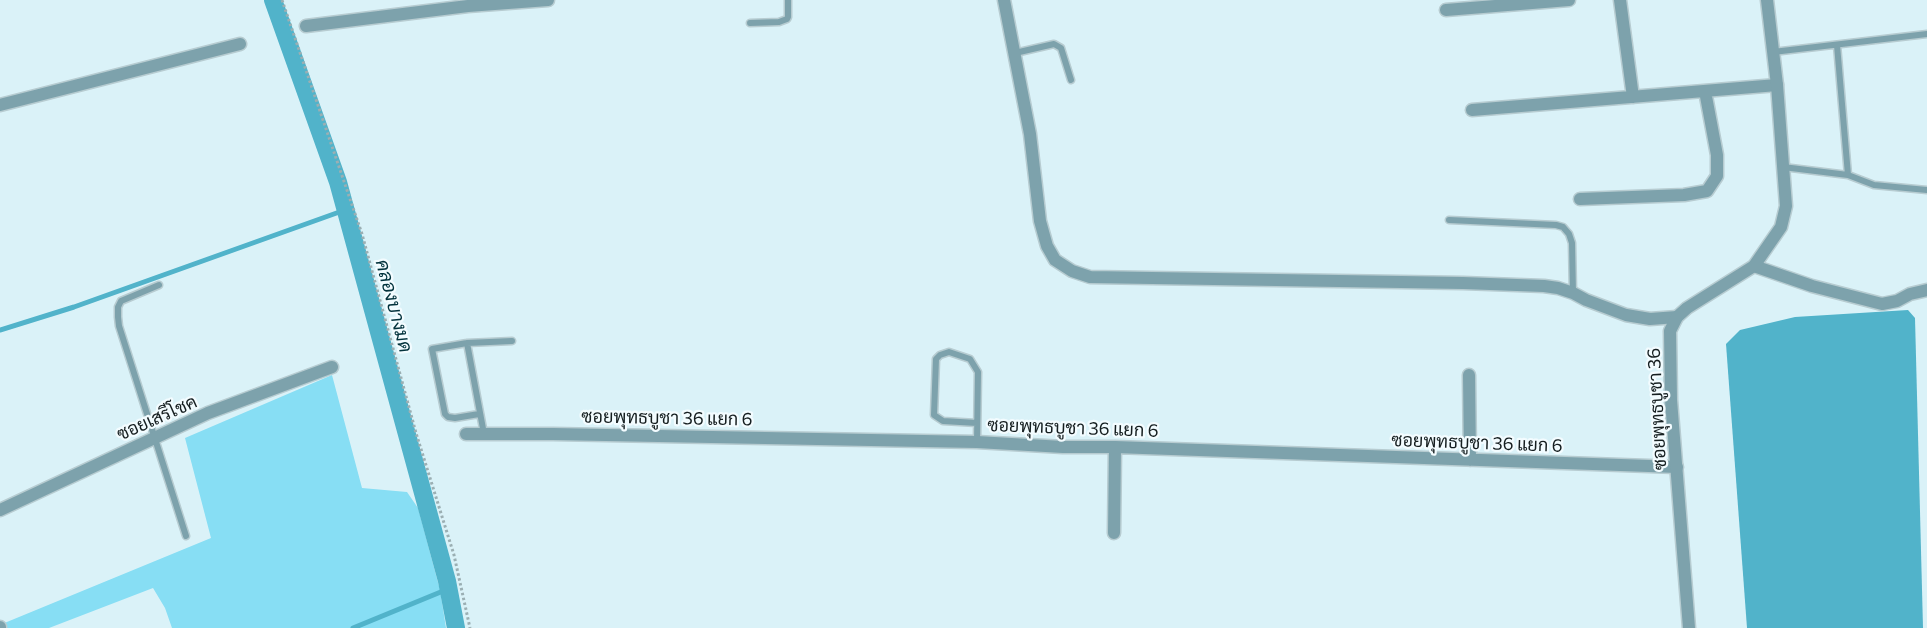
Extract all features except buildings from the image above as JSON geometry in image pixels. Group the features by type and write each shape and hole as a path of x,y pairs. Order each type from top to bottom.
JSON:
{"street":[{"path":"306,26 467,3 548,0"},
{"path":"1004,0 1030,134 1040,221 1047,246 1055,260 1072,271 1090,277 1544,286 1573,292 1586,300 1626,315 1650,319 1677,317 1697,300 1754,266 1781,226 1786,206 1767,0"},
{"path":"1446,10 1569,0"},
{"path":"1620,0 1633,97"},
{"path":"0,105 240,44"},
{"path":"1472,110 1776,85"},
{"path":"1580,199 1684,195 1707,191 1717,176 1717,155 1705,91"},
{"path":"1754,266 1812,286 1882,304 1897,301 1910,294 1927,290"},
{"name":"ซอยพุทธบูชา 36","path":"1677,317 1670,331 1671,400 1689,628"},
{"name":"ซอยเสรีโชค","path":"0,510 208,414 332,367"},
{"path":"1470,375 1470,460"},
{"name":"ซอยพุทธบูชา 36 แยก 6","path":"466,434 563,434 978,442 1064,447 1115,447 1677,467"},
{"path":"1114,533 1115,447"}],"lane":[{"path":"750,23 779,22 787,19 788,0"},
{"path":"1773,52 1927,34"},
{"path":"1015,54 1054,44 1061,48 1071,80"},
{"path":"1837,44 1848,175"},
{"path":"1783,167 1848,175 1874,185 1927,190"},
{"path":"1449,220 1556,225 1562,227 1569,234 1572,243 1573,292"},
{"path":"159,285 121,302 118,307 118,317 119,326 186,536"},
{"path":"480,414 455,418 448,417 445,414 432,349 467,343 512,341"},
{"path":"467,343 484,434"},
{"path":"978,423 943,421 934,415 936,359 940,355 949,352 974,362 978,372 978,423 978,442"}],"path":[{"path":"282,0 362,234 416,433 454,555 470,628"}],"shaded area":[{"path":"1908,310 1915,318 1923,628 1747,628 1726,344 1740,330 1795,317"},
{"path":"332,375 362,488 407,492 418,508 440,590 446,628 172,628 165,608 153,588 49,628 3,628 2,624 211,538 185,438"}],"waterway":[{"name":"คลองบางมด","path":"273,0 338,182 447,581 456,628"},
{"path":"0,330 74,307 345,210"},
{"path":"353,628 448,589"}]}
